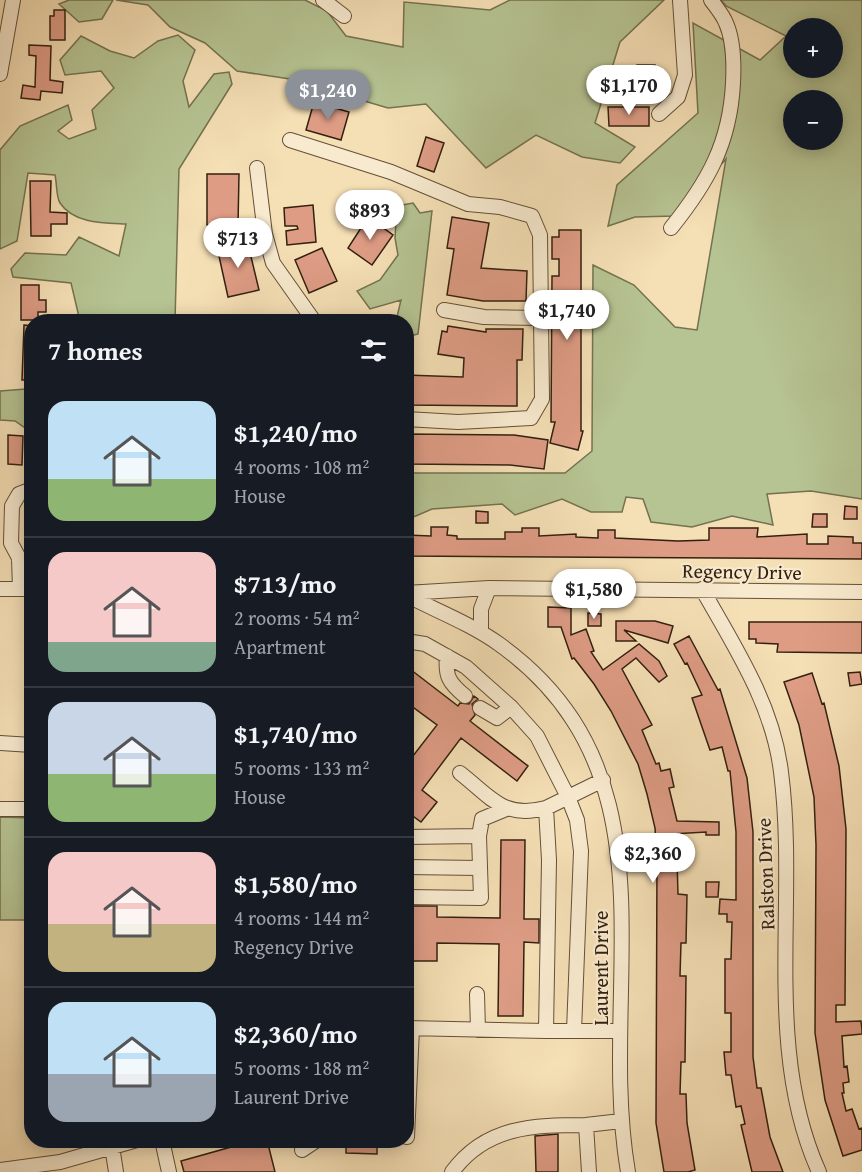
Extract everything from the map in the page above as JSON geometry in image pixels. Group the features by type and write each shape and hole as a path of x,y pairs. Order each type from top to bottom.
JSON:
{"street":[{"path":"0,74 13,0"},
{"path":"322,0 344,16"},
{"path":"659,114 678,97 685,75 680,0"},
{"path":"671,228 698,195 723,145 732,102 734,62 727,24 711,0"},
{"path":"290,140 391,172 468,204 500,207 532,216 540,235 542,399 531,418 458,422 414,419"},
{"path":"257,168 265,234 273,263 309,314"},
{"path":"444,310 484,317 541,318"},
{"path":"24,492 19,494 12,506 11,543 19,558 24,580"},
{"path":"15,551 24,551"},
{"path":"481,632 481,609 489,588"},
{"name":"Regency Drive","path":"414,593 489,588 862,592"},
{"path":"0,589 24,589"},
{"name":"Ralston Drive","path":"702,589 764,703 781,770 786,872 788,1059 798,1112 819,1172"},
{"name":"Laurent Drive","path":"414,598 481,632 523,663 558,700 585,740 603,780 614,818 620,861 621,1120 628,1172"},
{"path":"414,642 425,644 466,667 511,707 537,736 568,797 577,820 581,851 574,1031"},
{"path":"447,656 445,674 452,685 465,696"},
{"path":"480,708 497,718 511,707"},
{"path":"0,743 24,744"},
{"path":"460,773 506,809 525,813 546,808 603,780"},
{"path":"546,808 549,860 546,1031"},
{"path":"0,809 24,809"},
{"path":"414,897 481,898 479,836 482,819 506,809"},
{"path":"414,837 479,836"},
{"path":"414,867 480,867"},
{"path":"477,994 478,1030"},
{"path":"414,1028 619,1031"},
{"path":"452,1172 468,1151 516,1129 540,1125 586,1125 621,1120"},
{"path":"586,1125 589,1172"},
{"path":"0,1170 60,1162 97,1148"},
{"path":"111,1148 116,1172"},
{"path":"164,1148 169,1172"}],"green space":[{"path":"69,0 113,0 102,19 79,22 59,4"},
{"path":"116,0 305,0 327,11 346,36 403,47 404,2 490,10 510,0 664,0 620,42 595,123 635,147 620,163 582,157 536,135 486,168 426,104 388,108 290,79 237,71 205,43 170,27 148,5"},
{"path":"721,0 862,0 862,499 811,491 767,494 773,525 732,516 692,527 651,522 643,499 626,497 622,512 591,512 562,499 515,515 502,504 432,509 414,517 414,473 565,473 592,451 593,265 634,285 675,327 697,330 726,159 675,216 635,217 608,226 617,185 698,113 693,23 760,60 783,39 783,78 843,78 843,18 783,18 783,34 726,6"},
{"path":"178,35 195,50 183,81 189,107 214,74 229,72 232,84 179,169 175,314 78,314 71,283 13,277 11,269 25,253 66,255 79,237 119,256 126,224 90,221 73,215 60,203 55,175 28,173 17,241 0,249 0,150 20,126 68,105 72,120 58,131 69,139 96,129 92,110 114,88 101,71 65,75 60,60 81,36 110,51 134,58 158,41"},
{"path":"413,203 420,213 432,211 418,334 414,335 414,314 398,314 401,300 370,309 357,291 380,280 398,255 395,238 397,206"},
{"path":"24,389 24,427 15,421 0,420 0,391"},
{"path":"0,817 24,818 24,920 0,920"}],"building":[{"path":"54,10 65,10 65,40 50,40 50,16 54,16"},
{"path":"29,45 51,46 50,80 63,82 62,93 41,91 40,100 21,98 23,85 35,87 36,56 29,55"},
{"path":"637,65 655,65 654,91 636,90"},
{"path":"314,102 349,112 341,140 306,130"},
{"path":"608,107 649,107 649,126 609,126"},
{"path":"426,137 444,143 434,172 417,166"},
{"path":"207,174 239,174 238,225 207,225"},
{"path":"30,181 51,181 50,212 67,213 67,224 51,224 51,236 31,236"},
{"path":"313,205 316,242 287,245 286,231 298,229 297,226 285,226 284,208"},
{"path":"368,217 393,235 372,265 348,248"},
{"path":"452,217 489,223 481,268 527,271 526,301 483,301 447,295 454,249 447,248"},
{"path":"559,230 581,230 581,431 583,431 578,450 550,443 555,422 551,422 552,276 559,276 559,259 552,259 552,237 559,237"},
{"path":"247,240 259,290 228,297 217,247"},
{"path":"322,248 337,281 309,293 295,260"},
{"path":"21,285 39,285 39,300 46,300 46,312 24,314 24,320 21,320"},
{"path":"24,325 24,380 22,380"},
{"path":"448,326 486,332 486,329 523,329 522,360 517,360 517,406 414,405 414,375 463,377 464,358 438,354 442,331 447,332"},
{"path":"414,434 514,435 548,440 544,469 510,465 414,464"},
{"path":"8,435 23,436 22,465 8,464"},
{"path":"845,506 857,507 857,519 844,519"},
{"path":"476,511 488,512 488,523 476,523"},
{"path":"813,514 827,514 827,527 812,527"},
{"path":"431,527 448,527 447,535 457,536 457,539 505,539 505,532 522,532 522,528 539,528 539,536 576,534 576,537 598,538 598,530 615,530 615,538 678,541 709,540 709,528 758,528 757,537 807,534 807,544 828,544 828,536 853,537 853,543 862,543 862,559 414,556 414,535 431,536"},
{"path":"548,607 571,608 571,635 586,629 594,651 591,652 603,670 639,644 659,661 667,676 659,682 636,658 622,669 652,725 642,730 661,771 670,769 674,787 669,788 677,821 719,822 719,835 706,835 706,832 672,834 677,860 678,894 687,895 686,943 681,943 680,976 686,976 685,1062 681,1062 680,1094 686,1094 687,1123 695,1170 688,1172 664,1172 656,1123 657,857 655,828 647,794 638,764 611,711 594,684 574,658 572,659 561,627 548,627"},
{"path":"588,613 601,614 601,626 588,626"},
{"path":"616,621 655,621 673,626 668,643 624,630 636,641 616,641"},
{"path":"749,622 862,622 862,653 777,652 778,644 756,643 756,639 749,639"},
{"path":"689,636 718,690 720,689 747,778 753,832 753,1057 757,1088 761,1088 770,1137 783,1172 752,1172 741,1125 745,1124 741,1106 736,1107 731,1075 726,1075 724,1052 731,1052 731,1013 725,1013 725,959 731,959 732,922 727,922 727,914 719,914 720,899 736,900 736,832 730,771 728,771 722,747 710,750 692,698 702,695 687,663 685,664 674,644"},
{"path":"414,672 458,706 460,703 469,704 474,696 478,699 472,704 475,715 470,721 528,766 517,781 461,738 422,790 437,802 421,822 414,817 414,755 437,725 414,708"},
{"path":"860,672 862,684 850,686 848,673"},
{"path":"812,673 822,704 824,703 839,766 846,829 845,1005 836,1005 836,1022 861,1021 862,1030 862,1034 842,1036 844,1067 847,1066 849,1082 843,1083 844,1093 842,1093 846,1111 852,1109 859,1129 862,1128 862,1150 843,1156 825,1100 815,1033 814,797 799,725 784,682"},
{"path":"501,840 525,840 524,919 539,919 539,943 524,942 523,1016 498,1016 499,944 437,943 437,961 414,961 414,906 437,906 437,917 500,918"},
{"path":"706,882 719,882 718,897 706,897"},
{"path":"558,1134 558,1172 536,1172 535,1136"},
{"path":"227,1148 269,1148 275,1172 184,1172 181,1161"},
{"path":"346,1148 377,1148 377,1154 346,1153"}]}
